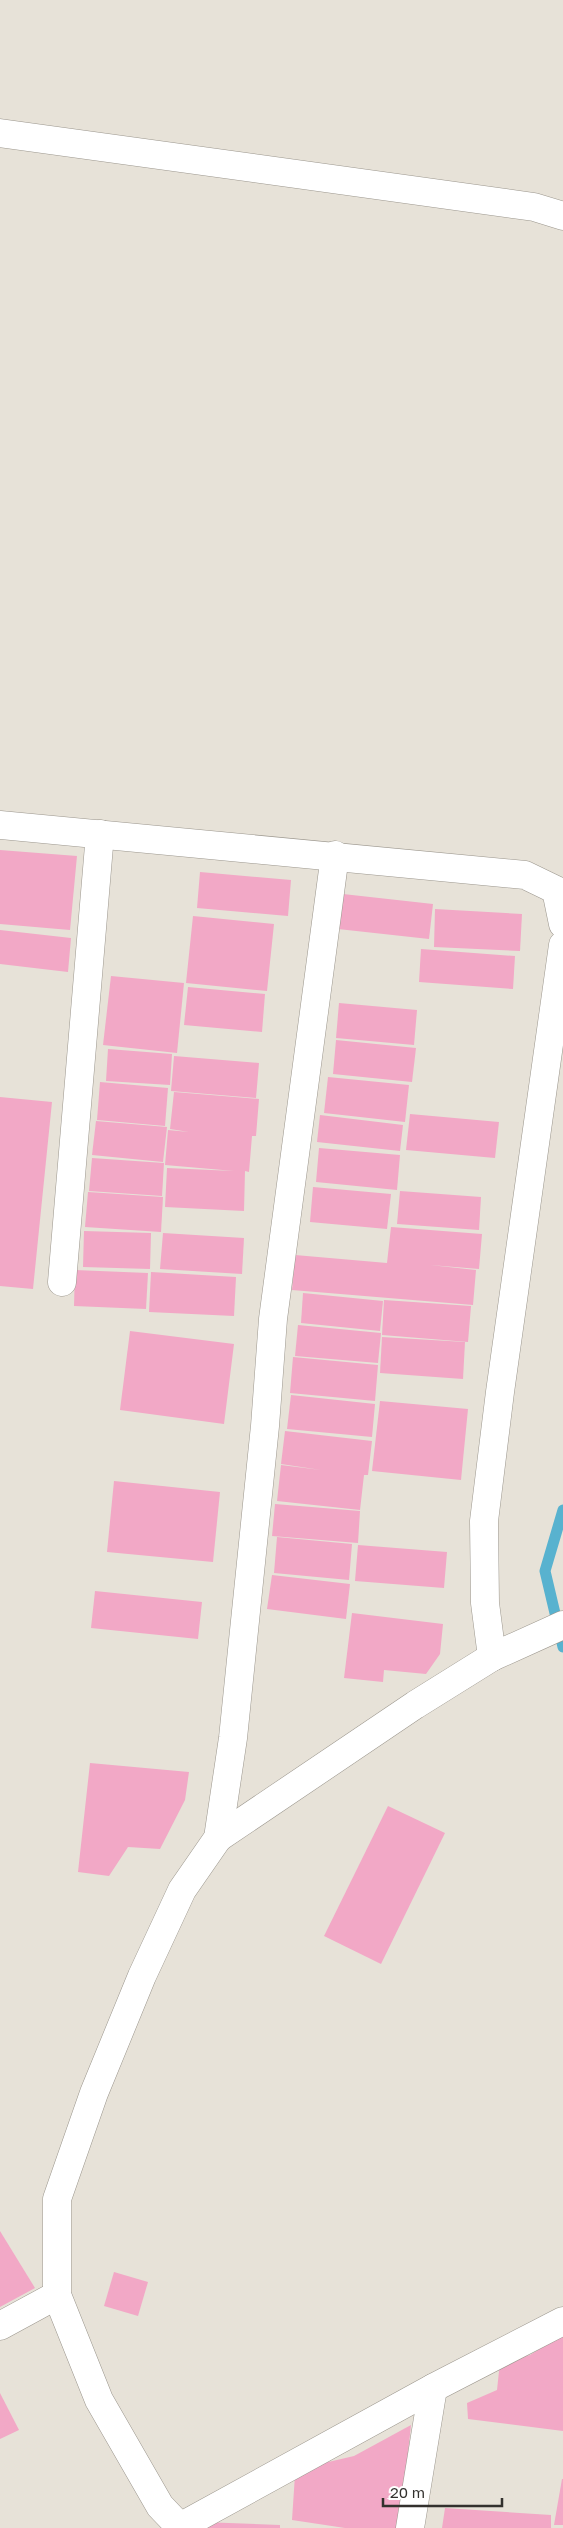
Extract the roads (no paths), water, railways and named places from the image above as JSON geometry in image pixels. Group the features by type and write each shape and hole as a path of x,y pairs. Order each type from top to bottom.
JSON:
{"street":[{"path":"0,133 534,207 563,216"},
{"path":"0,825 335,855 525,875 556,890 563,924"},
{"path":"62,1282 100,834"},
{"path":"218,1838 234,1728 266,1426 273,1319 335,855"},
{"path":"492,1657 485,1604 484,1521 500,1392 563,945"},
{"path":"563,1626 492,1657 415,1705 218,1838 182,1890 142,1976 90,2102 57,2199 57,2295 98,2400 160,2506 179,2528 433,2388 563,2321"},
{"path":"0,2326 57,2295"},
{"path":"410,2528 433,2388"}],"waterway":[{"path":"563,1510 545,1571 563,1647"}]}
